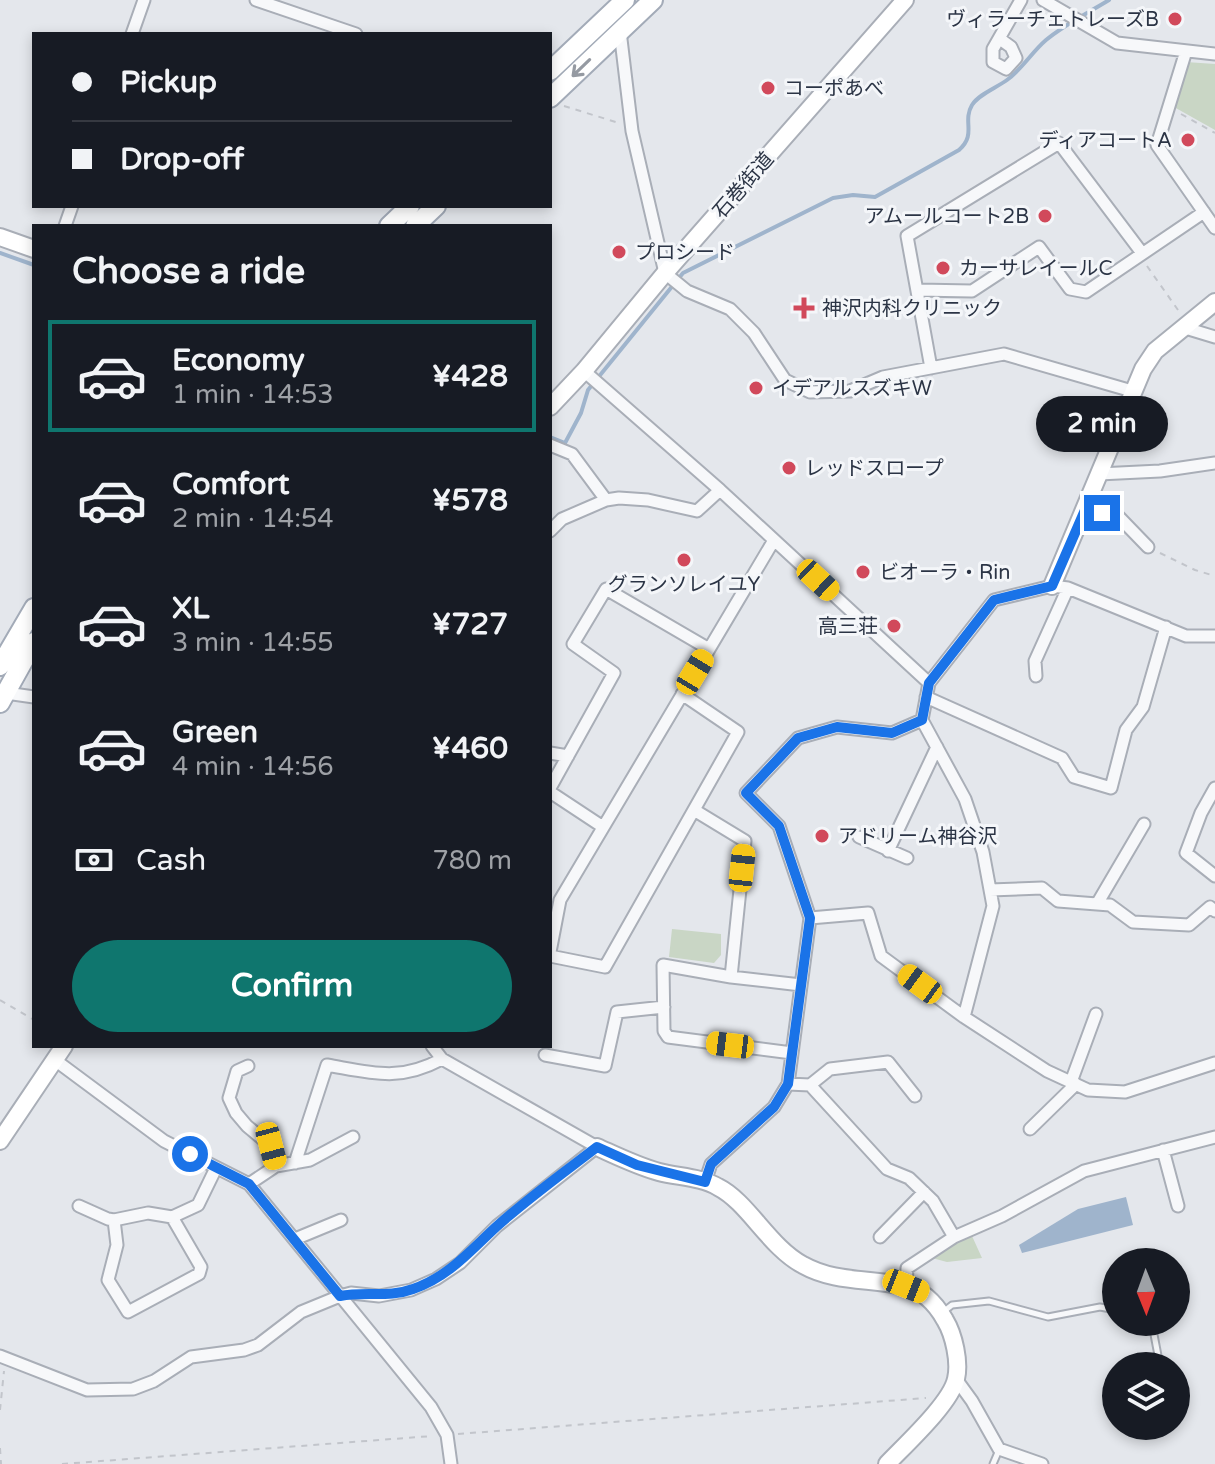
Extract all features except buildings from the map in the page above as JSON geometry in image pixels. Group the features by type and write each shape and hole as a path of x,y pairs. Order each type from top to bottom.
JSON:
{"main road":[{"path":"552,69 625,0"},
{"path":"554,101 653,0"},
{"path":"391,224 408,208"},
{"path":"417,224 434,208"},
{"path":"0,666 32,611"},
{"path":"3,698 32,646"}],"street":[{"path":"133,32 144,0"},
{"path":"256,0 350,32"},
{"name":"石巻街道","path":"552,405 586,373 905,0"},
{"path":"1000,39 1021,0"},
{"path":"1043,0 1117,43 1215,54"},
{"path":"620,31 632,127 667,275 683,288 730,309 754,333 785,380 810,392 850,391 883,377 1004,354 1132,391"},
{"path":"1186,51 1157,145 1215,228"},
{"path":"931,368 907,236 1059,143 1141,254"},
{"path":"918,290 972,291 1039,247 1070,289 1086,292 1204,212"},
{"path":"0,237 32,248"},
{"path":"1036,676 1035,661 1085,510 1132,391 1155,351 1182,321 1215,302"},
{"path":"1182,321 1215,337"},
{"path":"586,373 720,490 929,683"},
{"path":"552,446 572,454 606,500"},
{"path":"1099,474 1160,471 1215,463"},
{"path":"552,529 562,519 606,500 648,500 697,511 720,490"},
{"path":"1085,510 1118,516 1148,547"},
{"path":"552,931 555,897 603,827 774,540"},
{"path":"964,1017 993,906 983,852 965,799 922,720 929,683 994,600 1060,587 1186,636 1215,636"},
{"path":"552,786 614,673 573,644 606,589 709,649"},
{"path":"926,697 1062,758 1074,777 1111,788 1126,730 1143,707 1166,627"},
{"path":"552,954 605,967 738,732 682,694"},
{"path":"3,698 32,697"},
{"path":"705,1182 711,1164 774,1107 788,1084 810,918 779,826 746,793 798,738 837,727 892,733 922,720"},
{"path":"888,851 937,747"},
{"path":"552,753 568,756"},
{"path":"1215,788 1201,813 1186,853 1215,876"},
{"path":"552,791 603,827"},
{"path":"694,810 745,841 731,977"},
{"path":"1097,904 1144,824"},
{"path":"859,837 907,858"},
{"path":"990,890 1042,888 1058,901 1110,905 1133,922 1189,925 1210,907 1215,911"},
{"path":"810,918 868,913 881,956 964,1017 1047,1071 1088,1090 1125,1092 1215,1063"},
{"path":"792,1053 668,1037 664,1031 663,965 801,985"},
{"path":"545,1055 605,1066 617,1012 664,1007"},
{"path":"1030,1129 1073,1083 1096,1014"},
{"path":"434,1048 442,1059 597,1147 637,1165 720,1187 783,1252 804,1266 834,1277 906,1286 923,1293 950,1327 956,1355 956,1379 948,1396 887,1464"},
{"path":"0,1141 59,1053 164,1141 249,1184 431,1407 447,1435 451,1464"},
{"path":"295,1163 327,1065 393,1075 422,1070 442,1059"},
{"path":"788,1084 810,1085 830,1069 888,1062 915,1096"},
{"path":"248,1066 237,1071 229,1098 247,1126 271,1146 276,1166"},
{"path":"810,1085 887,1169 909,1178 933,1201 954,1237"},
{"path":"249,1184 276,1166 310,1160 353,1137"},
{"path":"906,1286 907,1268 954,1237 1002,1216 1084,1171 1215,1137"},
{"path":"5,1357 87,1390 133,1389 154,1381 191,1357 244,1350 258,1345 301,1312 340,1296 390,1294 411,1290 436,1279 460,1263 497,1226 597,1147"},
{"path":"1163,1150 1178,1206"},
{"path":"79,1206 114,1220 148,1213 172,1217 198,1205 216,1168"},
{"path":"880,1237 924,1192"},
{"path":"114,1220 117,1245 108,1280 128,1312 199,1274 201,1267 172,1217"},
{"path":"295,1239 341,1220"},
{"path":"956,1379 999,1449 1042,1464"}],"lane":[{"path":"941,1313 952,1305 989,1301 1048,1317 1102,1307"},
{"path":"993,1464 999,1449"}],"path":[{"path":"554,101 632,127"},
{"path":"1168,107 1215,133"},
{"path":"1141,254 1182,321"},
{"path":"1148,547 1195,570 1215,576"},
{"path":"0,1000 32,1019"},
{"path":"0,1410 5,1357"},
{"path":"62,1464 948,1396"},
{"path":"0,1448 1,1464"}],"green space":[{"path":"1186,62 1215,64 1215,130 1174,107"},
{"path":"672,929 721,934 721,955 714,963 669,957"},
{"path":"972,1236 982,1258 947,1262 932,1258 932,1254"}],"water":[{"path":"1126,1197 1133,1225 1022,1253 1019,1245 1078,1209"}],"waterway":[{"path":"552,438 565,443 581,413 588,390 683,273 833,198 853,195 875,197 959,150 967,139 969,111 975,101 1012,76 1053,34 1109,0"},
{"path":"0,253 32,264"}],"place":[{"name":"ヴィラーチェトレーズB","path":"1175,19"},
{"name":"コーポあべ","path":"768,88"},
{"name":"ディアコートA","path":"1188,140"},
{"name":"アムールコート2B","path":"1045,216"},
{"name":"プロシード","path":"619,252"},
{"name":"カーサレイールC","path":"943,268"},
{"name":"神沢内科クリニック","path":"804,308"},
{"name":"イデアルスズキW","path":"756,388"},
{"name":"レッドスロープ","path":"789,468"},
{"name":"グランソレイユY","path":"684,560"},
{"name":"ビオーラ・Rin","path":"863,572"},
{"name":"高三荘","path":"894,626"},
{"name":"アドリーム神谷沢","path":"822,836"}],"route":[{"path":"190,1154 249,1184 340,1296 351,1293 379,1296 411,1290 436,1279 460,1263 497,1226 597,1147 637,1165 705,1182 711,1164 774,1107 788,1084 810,918 779,826 746,793 798,738 837,727 892,733 922,720 929,683 994,600 1052,586 1085,510 1102,513"}]}
